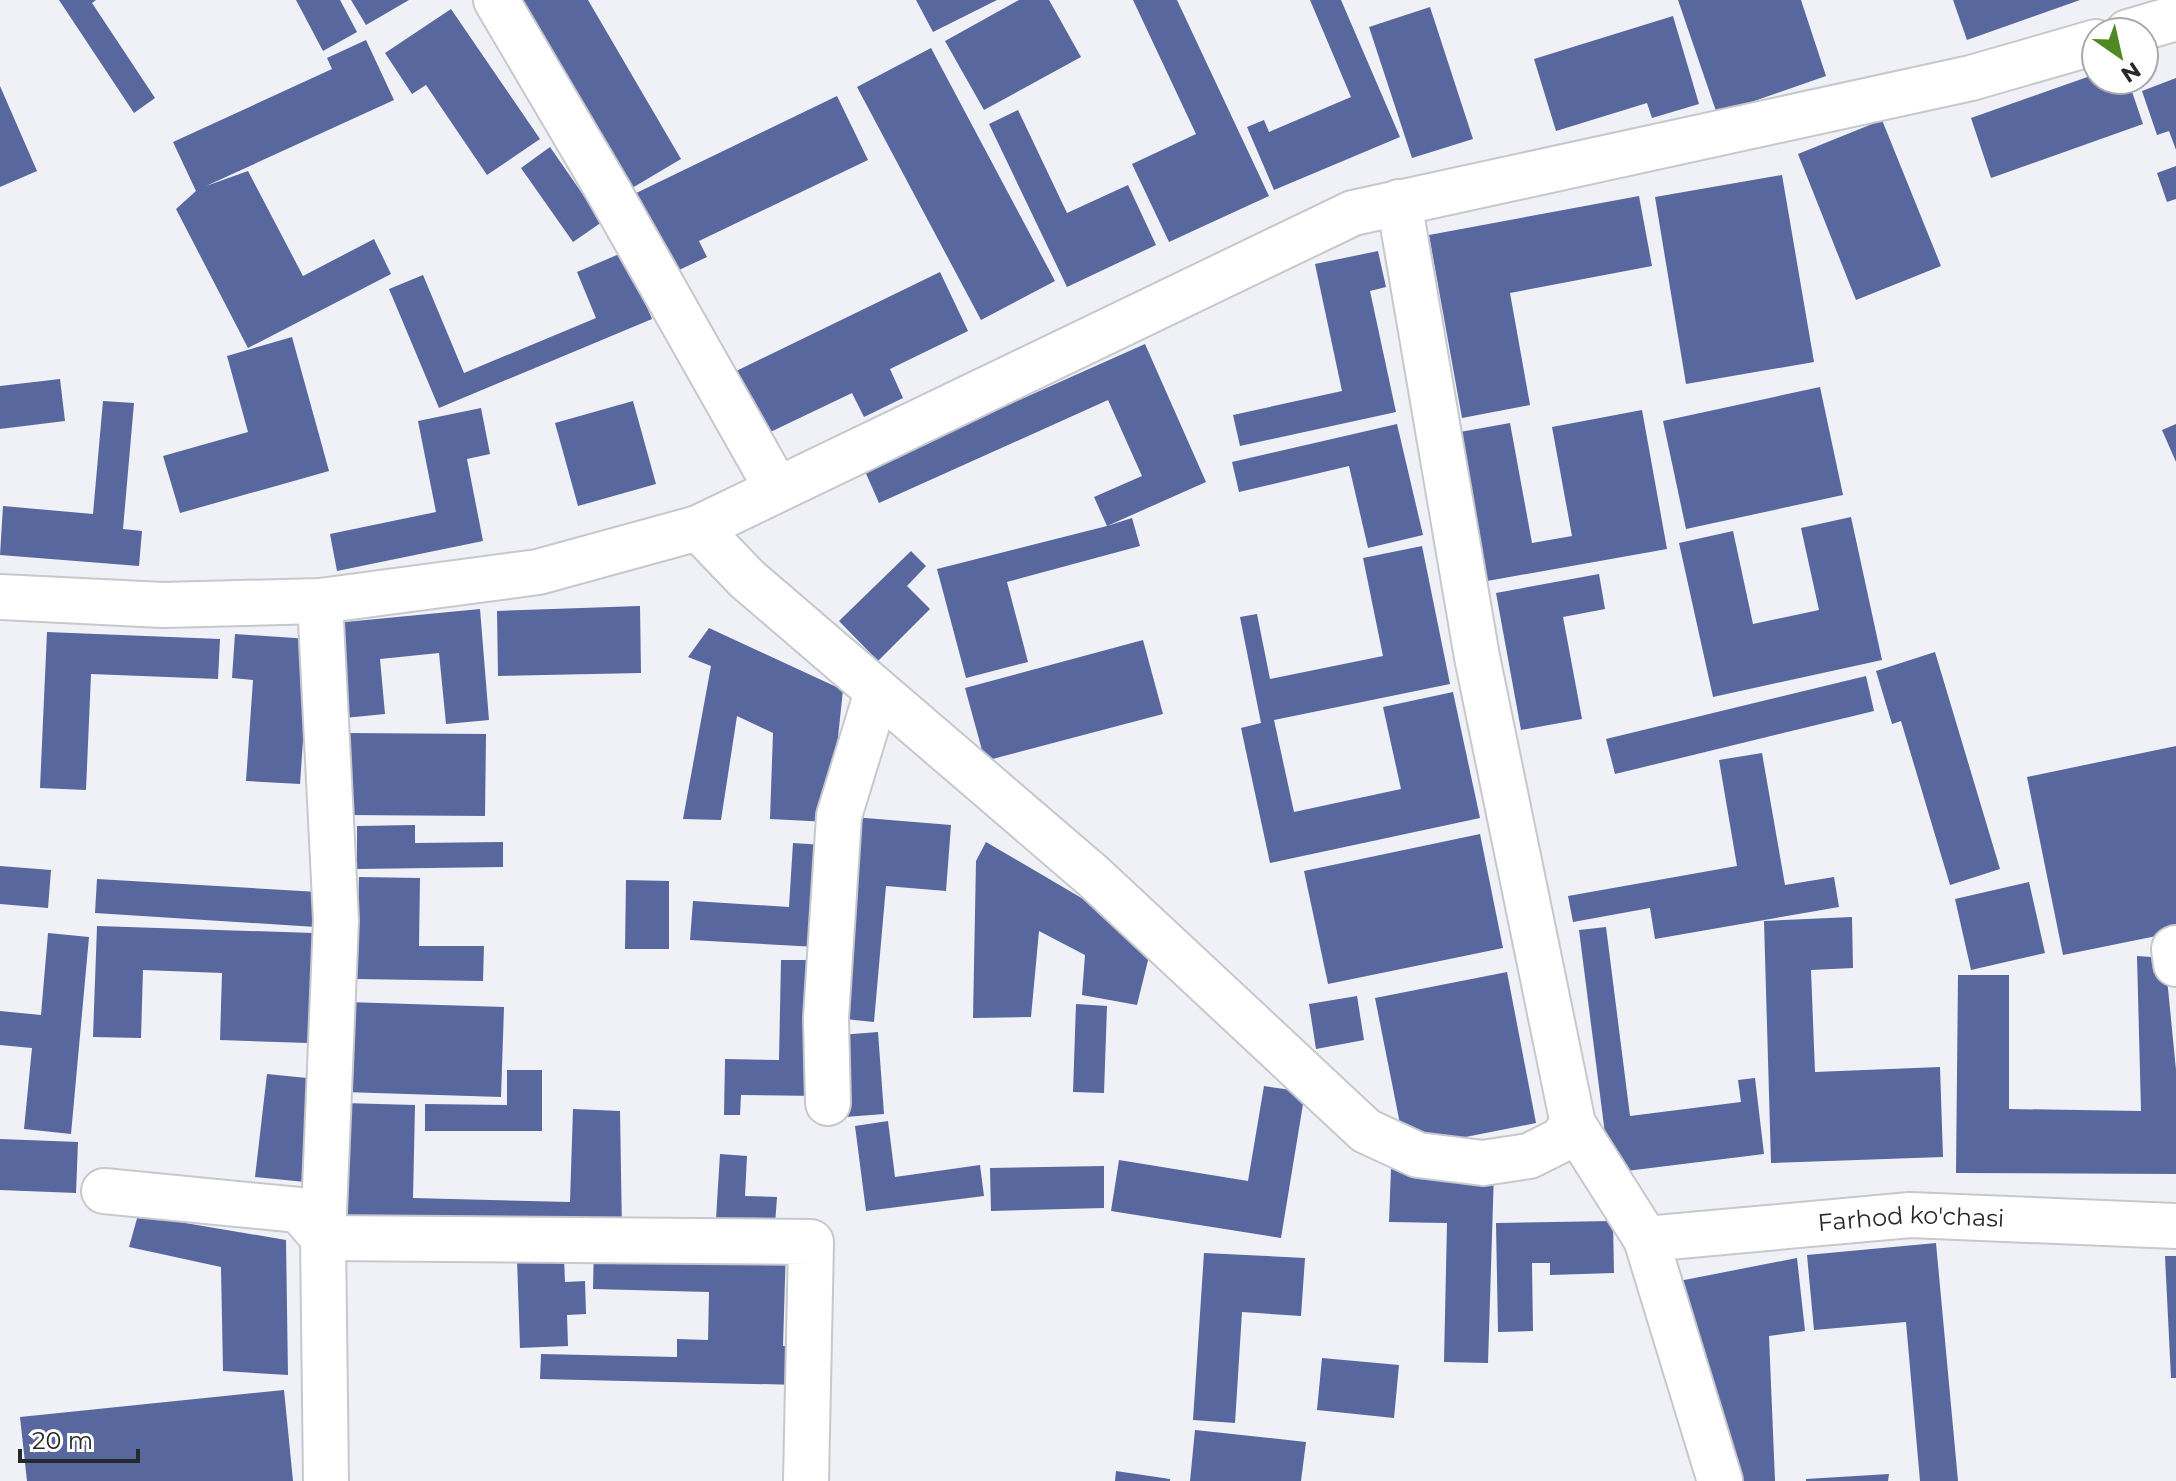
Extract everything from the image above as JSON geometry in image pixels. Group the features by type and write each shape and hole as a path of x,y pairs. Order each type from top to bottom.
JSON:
{"street":[{"path":"496,0 777,489"},
{"path":"0,597 163,605 320,601 538,572 698,528 1353,213 1971,78 2080,47"},
{"path":"1399,202 1477,657 1573,1124 1646,1239 1720,1481"},
{"path":"698,528 747,579 1093,876 1366,1131 1418,1155 1483,1163 1529,1156 1561,1140 1573,1124"},
{"path":"320,601 336,920 323,1238 326,1481"},
{"path":"828,1103 826,1018 839,816 877,692"},
{"path":"2176,948 2176,964"},
{"path":"104,1191 299,1210 323,1238 811,1242 806,1481"},
{"name":"Farhod ko'chasi","path":"1646,1239 1910,1215 2176,1226"}],"building":[{"path":"59,0 96,0 92,3 155,98 134,113"},
{"path":"296,0 340,0 357,32 323,51"},
{"path":"351,0 409,0 366,25"},
{"path":"515,0 588,0 681,159 627,191"},
{"path":"916,0 997,0 933,32"},
{"path":"1019,0 1049,0 1081,57 984,110 945,41"},
{"path":"1133,0 1177,0 1269,196 1169,242 1132,164 1196,134"},
{"path":"1310,0 1341,0 1400,137 1274,190 1247,127 1264,120 1269,132 1351,97"},
{"path":"1678,0 1801,0 1826,76 1717,114"},
{"path":"1953,0 2080,0 1967,40"},
{"path":"1430,7 1473,139 1412,158 1369,27"},
{"path":"451,9 540,139 487,175 426,85 412,94 385,53"},
{"path":"1673,16 1699,104 1652,118 1647,103 1556,131 1534,59"},
{"path":"366,40 394,100 206,186 248,171 303,276 374,239 391,274 248,348 176,209 196,191 173,142 332,69 327,58"},
{"path":"931,48 1055,281 981,320 857,87"},
{"path":"2176,78 2176,150 2169,131 2157,135 2144,96 2160,96 2160,84"},
{"path":"2080,80 2080,96 2133,96 2143,124 1991,178 1971,118"},
{"path":"0,86 37,171 0,187"},
{"path":"837,96 868,160 699,241 707,257 666,276 628,197"},
{"path":"1018,110 1067,213 1128,185 1156,245 1067,287 989,124"},
{"path":"1882,120 1941,266 1856,300 1798,154"},
{"path":"550,147 602,222 573,242 521,168"},
{"path":"2176,166 2176,199 2167,202 2157,173"},
{"path":"1782,175 1814,362 1686,384 1655,197"},
{"path":"1639,196 1652,266 1510,293 1530,405 1462,418 1429,235"},
{"path":"1378,251 1386,287 1370,291 1396,412 1240,446 1233,415 1342,391 1315,264"},
{"path":"624,252 652,319 439,408 389,289 423,275 464,373 596,318 577,272"},
{"path":"940,272 968,331 890,369 903,398 864,417 852,393 760,437 730,374"},
{"path":"292,337 329,471 180,513 163,456 248,432 227,356"},
{"path":"1145,344 1206,482 1107,526 1094,497 1142,476 1108,400 879,503 864,469"},
{"path":"60,379 65,421 0,429 0,386"},
{"path":"1820,387 1843,495 1686,529 1663,421"},
{"path":"103,401 134,403 123,529 142,531 139,566 0,555 3,506 93,514"},
{"path":"633,401 656,484 578,506 555,423"},
{"path":"481,408 490,454 467,459 483,541 337,571 330,534 436,512 418,421"},
{"path":"1642,410 1667,549 1487,581 1480,537 1465,540 1460,432 1510,423 1532,543 1572,536 1552,427"},
{"path":"1397,424 1423,535 1368,548 1349,466 1239,492 1232,462"},
{"path":"2176,424 2176,462 2162,430"},
{"path":"1851,517 1882,660 1713,697 1679,543 1733,531 1753,624 1819,610 1801,528"},
{"path":"1132,518 1140,546 1007,582 1028,662 966,678 937,569"},
{"path":"1422,546 1450,684 1274,720 1294,812 1401,789 1383,707 1453,692 1480,818 1270,863 1241,728 1261,723 1240,617 1257,614 1270,679 1383,656 1363,558"},
{"path":"911,551 926,566 907,586 930,609 878,661 839,621"},
{"path":"1599,574 1605,609 1563,617 1582,719 1521,730 1496,593"},
{"path":"640,606 641,673 498,676 497,611"},
{"path":"480,609 489,720 446,724 439,653 380,659 385,714 344,718 335,623"},
{"path":"709,628 843,690 829,822 770,819 773,733 737,716 721,820 683,819 711,666 688,657"},
{"path":"47,632 220,639 218,679 91,674 86,790 40,788"},
{"path":"235,634 310,639 300,784 246,781 253,680 232,678"},
{"path":"1143,640 1163,714 985,761 965,688"},
{"path":"1935,652 2000,869 1950,885 1901,721 1892,724 1876,671"},
{"path":"1866,676 1874,711 1615,774 1606,739"},
{"path":"347,733 486,734 485,816 346,815"},
{"path":"2176,746 2176,932 2063,955 2027,777"},
{"path":"1762,753 1785,885 1834,877 1839,907 1655,939 1650,908 1573,922 1568,896 1737,866 1719,760"},
{"path":"853,817 951,825 946,891 886,886 874,1022 835,1018"},
{"path":"415,825 415,843 503,842 503,867 357,869 357,826"},
{"path":"1480,834 1503,948 1328,984 1304,871"},
{"path":"986,842 1153,940 1137,1005 1082,995 1085,955 1039,931 1031,1017 973,1018 976,861"},
{"path":"793,843 823,845 817,947 690,940 693,901 789,907"},
{"path":"0,866 51,870 48,908 0,904"},
{"path":"359,877 420,878 419,946 484,946 483,981 356,979"},
{"path":"97,879 318,892 316,927 95,913"},
{"path":"626,880 669,881 669,949 625,949"},
{"path":"2029,882 2045,953 1971,970 1955,899"},
{"path":"1852,917 1853,968 1811,970 1815,1072 1940,1067 1943,1157 1771,1163 1764,921"},
{"path":"97,926 313,933 308,1043 220,1040 222,973 143,970 141,1038 93,1037"},
{"path":"1606,927 1630,1116 1741,1102 1738,1080 1755,1078 1764,1154 1610,1173 1579,930"},
{"path":"48,933 89,937 71,1134 24,1129 32,1048 0,1045 0,1011 41,1015"},
{"path":"2137,956 2165,958 2176,1070 2176,1174 1956,1173 1958,975 2009,975 2009,1109 2141,1111"},
{"path":"781,960 823,960 820,1096 741,1095 740,1115 724,1115 725,1059 779,1060"},
{"path":"1507,972 1536,1123 1405,1149 1375,998"},
{"path":"1357,996 1364,1040 1316,1049 1309,1004"},
{"path":"347,1002 504,1007 501,1097 344,1092"},
{"path":"1076,1004 1107,1006 1104,1093 1073,1092"},
{"path":"878,1032 884,1114 845,1117 840,1035"},
{"path":"507,1070 542,1070 542,1131 425,1131 425,1104 507,1105"},
{"path":"267,1074 317,1079 305,1182 255,1177"},
{"path":"1264,1086 1305,1092 1281,1238 1111,1211 1119,1160 1248,1181"},
{"path":"343,1103 415,1105 413,1198 570,1202 573,1109 620,1111 622,1232 341,1227"},
{"path":"888,1121 895,1177 980,1165 984,1196 866,1211 855,1126"},
{"path":"0,1139 78,1142 76,1193 0,1190"},
{"path":"720,1154 747,1156 745,1196 777,1197 774,1238 715,1235"},
{"path":"1104,1166 1104,1208 991,1211 990,1168"},
{"path":"1391,1169 1494,1172 1488,1363 1444,1362 1447,1223 1389,1222"},
{"path":"138,1215 286,1240 288,1375 223,1371 221,1267 129,1247"},
{"path":"1613,1221 1614,1273 1550,1275 1550,1263 1532,1263 1533,1331 1498,1332 1496,1223"},
{"path":"594,1242 786,1246 783,1346 802,1346 801,1385 540,1379 541,1354 677,1357 677,1339 708,1340 709,1292 593,1289"},
{"path":"1936,1243 1958,1481 1920,1481 1906,1322 1814,1330 1807,1255"},
{"path":"1204,1253 1305,1258 1301,1316 1242,1312 1235,1423 1193,1420"},
{"path":"564,1256 565,1282 585,1281 586,1314 567,1315 568,1346 520,1348 517,1258"},
{"path":"2165,1256 2176,1256 2176,1378 2171,1378"},
{"path":"1797,1258 1805,1331 1769,1336 1775,1481 1728,1481 1679,1281"},
{"path":"1322,1358 1399,1365 1394,1418 1317,1410"},
{"path":"284,1390 293,1481 27,1481 20,1417"},
{"path":"1195,1430 1306,1442 1301,1481 1190,1481"},
{"path":"1116,1471 1170,1479 1170,1481 1115,1481"},
{"path":"1889,1474 1888,1481 1806,1481 1806,1479"}]}
